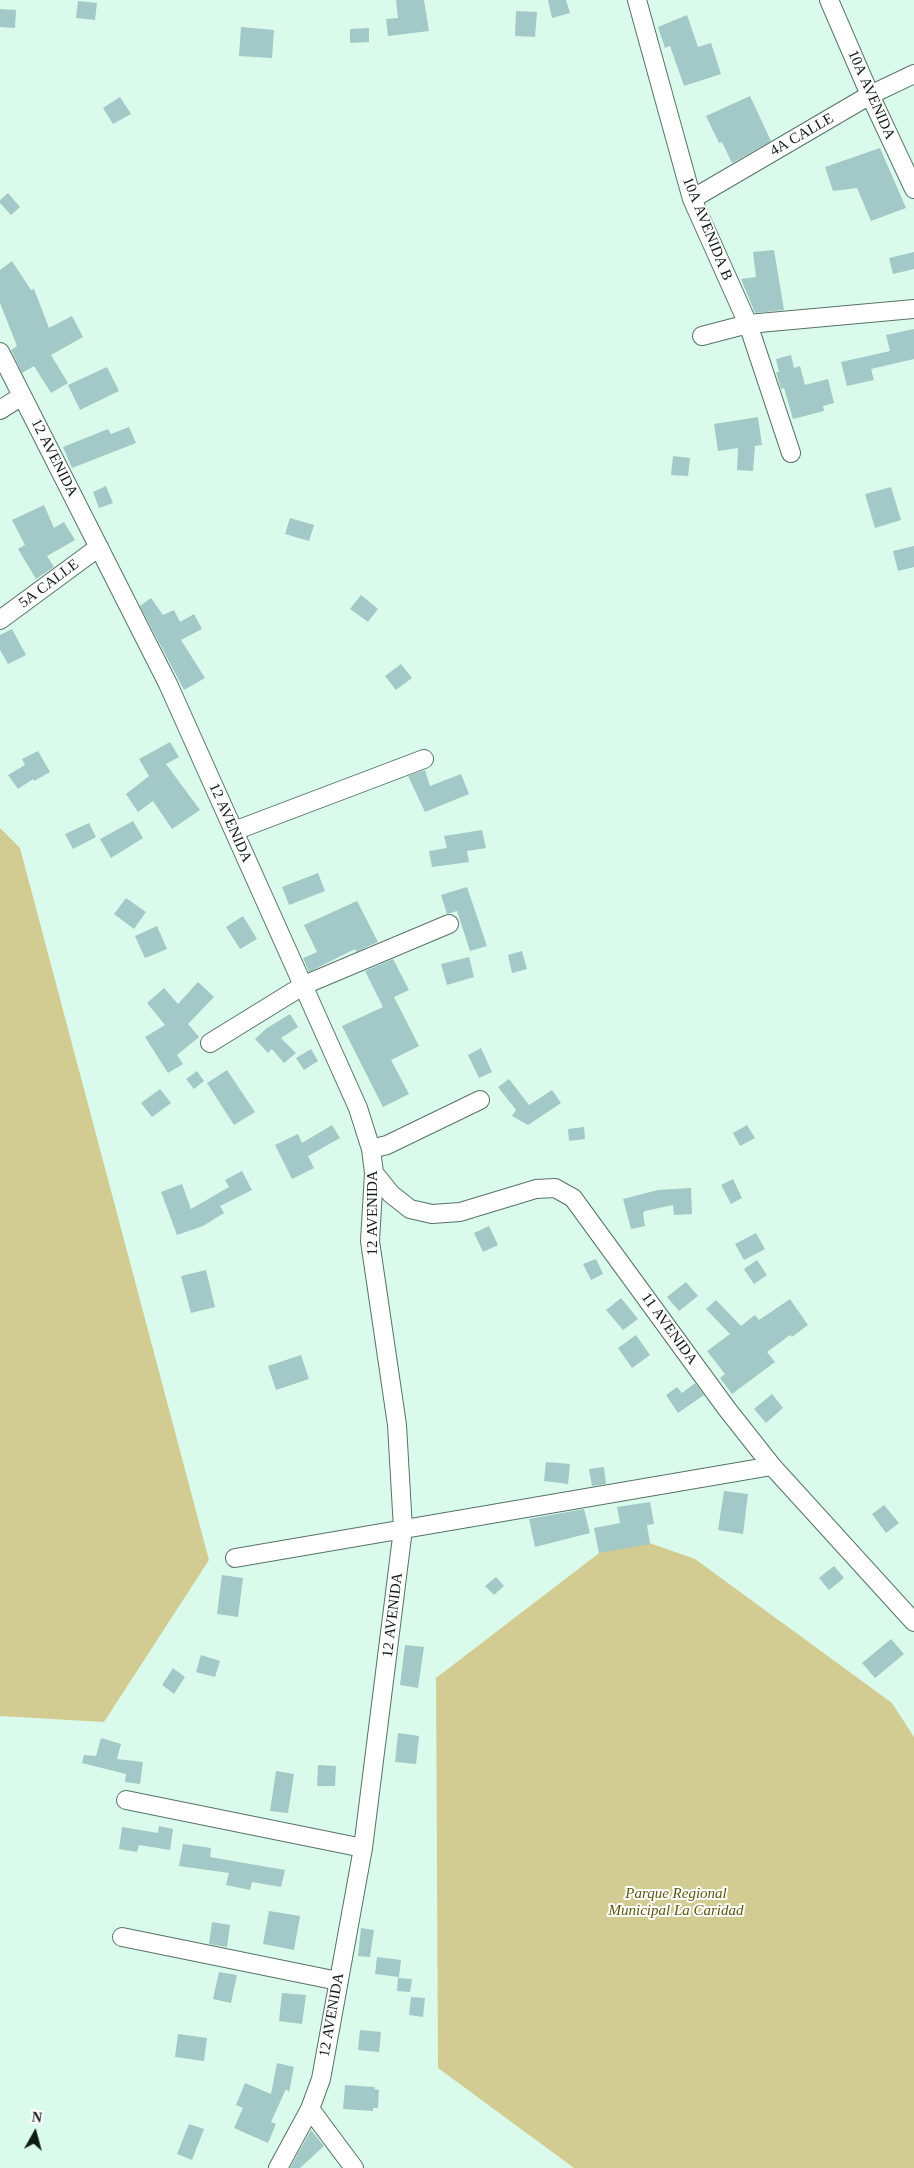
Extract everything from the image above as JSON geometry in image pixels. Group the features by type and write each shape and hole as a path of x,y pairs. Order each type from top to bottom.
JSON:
{"street":[{"name":"10A AVENIDA B","path":"637,0 692,199 748,324 791,453"},
{"name":"10A AVENIDA","path":"829,0 870,95 914,189"},
{"name":"4A CALLE","path":"692,199 870,95 914,74"},
{"path":"702,336 748,324 914,308"},
{"name":"12 AVENIDA","path":"0,352 168,684 358,1108 371,1149 374,1173 370,1241 397,1425 403,1529 363,1848 321,2079 310,2109 278,2168"},
{"path":"0,410 22,396"},
{"name":"5A CALLE","path":"0,620 99,547"},
{"path":"234,831 424,759"},
{"path":"210,1043 304,985 449,924"},
{"path":"371,1149 387,1145 480,1100"},
{"name":"11 AVENIDA","path":"374,1173 390,1194 410,1209 432,1214 460,1212 536,1189 555,1188 573,1198 727,1408 772,1466 914,1622"},
{"path":"235,1558 772,1466"},
{"path":"126,1800 363,1848"},
{"path":"122,1937 338,1981"},
{"path":"310,2109 354,2168"}],"green space":[{"path":"0,828 20,848 209,1560 104,1722 0,1716"},
{"name":"Parque Regional Municipal La Caridad","path":"624,1534 695,1559 892,1703 914,1737 914,2168 574,2168 438,2068 436,1678"}],"building":[{"path":"396,0 424,0 429,31 388,36 386,19 398,18"},
{"path":"548,0 566,0 570,13 552,18"},
{"path":"78,1 97,3 95,20 76,18"},
{"path":"0,9 16,10 15,28 0,27"},
{"path":"516,11 537,12 535,37 515,36"},
{"path":"687,15 698,47 711,43 721,74 684,86 670,46 665,48 658,27"},
{"path":"241,27 274,30 272,58 239,56"},
{"path":"369,28 369,42 350,43 350,29"},
{"path":"750,96 771,141 732,163 722,142 719,143 706,116"},
{"path":"120,97 131,114 113,124 103,108"},
{"path":"880,148 906,208 871,221 857,188 833,191 825,167"},
{"path":"8,193 20,207 11,215 0,203 0,200"},
{"path":"774,250 784,310 755,313 741,279 756,277 753,252"},
{"path":"914,252 914,269 893,274 889,258"},
{"path":"12,261 31,290 34,289 49,328 72,316 83,337 51,355 68,383 51,393 34,366 22,373 11,350 17,346 0,303 0,270"},
{"path":"914,329 914,359 871,369 874,380 847,386 841,362 890,351 886,335"},
{"path":"791,355 794,368 800,366 805,385 828,379 834,403 823,406 824,411 793,419 784,388 781,389 776,372 779,372 776,359"},
{"path":"107,367 119,391 80,410 68,385"},
{"path":"758,417 762,445 755,446 753,471 737,470 738,448 718,451 714,424"},
{"path":"129,427 136,443 72,468 63,447 108,429 111,434"},
{"path":"673,456 690,458 688,476 671,475"},
{"path":"106,486 113,503 99,508 93,492"},
{"path":"891,487 901,520 875,528 865,494"},
{"path":"44,505 54,528 64,522 75,540 47,556 54,567 36,579 18,549 25,545 12,520"},
{"path":"290,518 314,525 309,541 285,534"},
{"path":"914,546 914,567 898,571 893,551"},
{"path":"361,595 378,609 368,622 350,609"},
{"path":"151,598 163,615 174,610 180,622 194,614 202,629 181,640 205,678 184,690 140,606"},
{"path":"12,629 26,655 8,664 0,650 0,635"},
{"path":"401,664 412,678 396,690 385,676"},
{"path":"170,742 179,757 166,764 200,810 172,829 153,801 138,812 126,794 149,776 139,759"},
{"path":"38,751 50,772 34,781 33,779 18,789 8,775 25,765 22,759"},
{"path":"425,770 430,786 461,774 469,794 425,812 408,776"},
{"path":"133,821 143,838 111,858 100,839"},
{"path":"89,823 96,837 73,849 65,834"},
{"path":"482,830 486,848 467,851 469,862 432,867 429,851 447,848 444,836"},
{"path":"318,873 325,891 289,905 282,887"},
{"path":"467,887 487,946 470,951 457,911 447,914 441,895"},
{"path":"126,898 146,912 134,929 114,914"},
{"path":"357,901 378,942 356,952 355,949 309,972 303,958 317,952 304,925"},
{"path":"243,916 257,939 240,949 226,927"},
{"path":"157,926 167,949 145,958 135,936"},
{"path":"522,951 527,969 512,973 508,955"},
{"path":"469,957 474,977 447,985 441,964"},
{"path":"393,959 409,990 394,997 419,1046 391,1060 409,1094 383,1107 342,1026 383,1007 365,971"},
{"path":"198,982 214,997 188,1024 199,1037 177,1055 183,1064 168,1073 145,1037 165,1025 147,1003 164,988 178,1004"},
{"path":"290,1014 298,1027 281,1038 296,1053 284,1063 272,1049 268,1053 255,1039 267,1028"},
{"path":"481,1048 492,1072 479,1078 468,1055"},
{"path":"311,1049 318,1061 304,1070 296,1058"},
{"path":"227,1070 255,1112 234,1125 207,1083"},
{"path":"197,1071 204,1081 194,1089 186,1079"},
{"path":"509,1079 529,1105 552,1090 561,1103 528,1125 512,1116 516,1110 498,1087"},
{"path":"160,1089 171,1103 152,1117 141,1103"},
{"path":"332,1125 340,1138 308,1156 314,1168 292,1179 275,1145 298,1134 302,1143"},
{"path":"747,1125 755,1138 740,1146 733,1133"},
{"path":"584,1127 585,1139 569,1141 568,1129"},
{"path":"242,1171 252,1190 220,1206 224,1213 203,1226 177,1235 161,1192 182,1184 191,1209 229,1187 225,1180"},
{"path":"733,1179 742,1198 731,1204 721,1185"},
{"path":"691,1188 692,1214 674,1215 673,1205 645,1211 643,1213 645,1226 631,1229 623,1199 658,1190"},
{"path":"489,1226 498,1245 483,1252 474,1233"},
{"path":"756,1233 765,1249 744,1260 735,1244"},
{"path":"596,1259 603,1274 591,1280 583,1264"},
{"path":"757,1260 767,1275 754,1284 744,1269"},
{"path":"206,1270 215,1307 191,1313 181,1276"},
{"path":"686,1282 698,1296 679,1311 667,1297"},
{"path":"621,1298 638,1319 623,1330 606,1310"},
{"path":"790,1299 808,1325 792,1337 790,1335 767,1352 775,1362 732,1394 720,1378 725,1374 707,1351 730,1334 706,1309 716,1300 741,1326 755,1315 759,1320"},
{"path":"636,1335 650,1355 632,1368 618,1348"},
{"path":"301,1355 309,1379 276,1390 268,1366"},
{"path":"695,1383 704,1395 678,1413 666,1395 677,1387 682,1393"},
{"path":"772,1394 783,1408 766,1423 754,1409"},
{"path":"546,1462 570,1464 568,1484 544,1481"},
{"path":"604,1467 606,1484 592,1486 589,1469"},
{"path":"724,1491 748,1494 743,1534 718,1530"},
{"path":"650,1502 654,1524 647,1525 650,1544 599,1553 594,1528 620,1523 617,1507"},
{"path":"884,1505 899,1523 886,1533 872,1514"},
{"path":"584,1509 590,1533 535,1547 529,1519"},
{"path":"834,1566 844,1578 829,1590 819,1578"},
{"path":"222,1575 243,1578 238,1617 217,1614"},
{"path":"496,1577 504,1586 494,1595 485,1586"},
{"path":"891,1639 904,1654 875,1678 862,1663"},
{"path":"405,1645 424,1647 418,1688 400,1685"},
{"path":"201,1655 220,1661 215,1677 196,1672"},
{"path":"173,1668 185,1677 174,1694 162,1685"},
{"path":"398,1733 419,1736 416,1764 395,1762"},
{"path":"101,1738 121,1744 117,1759 143,1762 140,1784 125,1782 126,1774 82,1763 84,1755 96,1756"},
{"path":"318,1765 336,1766 335,1786 317,1786"},
{"path":"276,1771 294,1774 288,1813 270,1811"},
{"path":"159,1826 173,1829 170,1850 139,1845 137,1852 119,1849 122,1827 158,1833"},
{"path":"183,1844 211,1848 210,1857 285,1870 281,1887 252,1882 250,1890 226,1885 229,1873 179,1866"},
{"path":"269,1911 300,1916 294,1950 263,1944"},
{"path":"212,1922 230,1925 227,1947 209,1944"},
{"path":"361,1928 374,1930 370,1957 358,1956"},
{"path":"377,1957 401,1960 399,1977 375,1974"},
{"path":"219,1972 237,1975 231,2003 213,1999"},
{"path":"398,1978 412,1979 410,1992 397,1991"},
{"path":"282,1993 306,1995 302,2024 279,2021"},
{"path":"411,1997 425,1998 423,2017 409,2015"},
{"path":"360,2030 381,2032 379,2052 358,2050"},
{"path":"178,2034 207,2038 204,2061 175,2057"},
{"path":"277,2063 294,2067 289,2092 286,2089 271,2122 276,2124 268,2143 234,2128 243,2108 236,2105 245,2083 271,2094"},
{"path":"345,2085 375,2087 374,2089 379,2090 378,2108 373,2108 373,2111 343,2109"},
{"path":"189,2124 204,2129 192,2160 177,2154"},
{"path":"311,2130 324,2146 300,2168 290,2168"}]}
